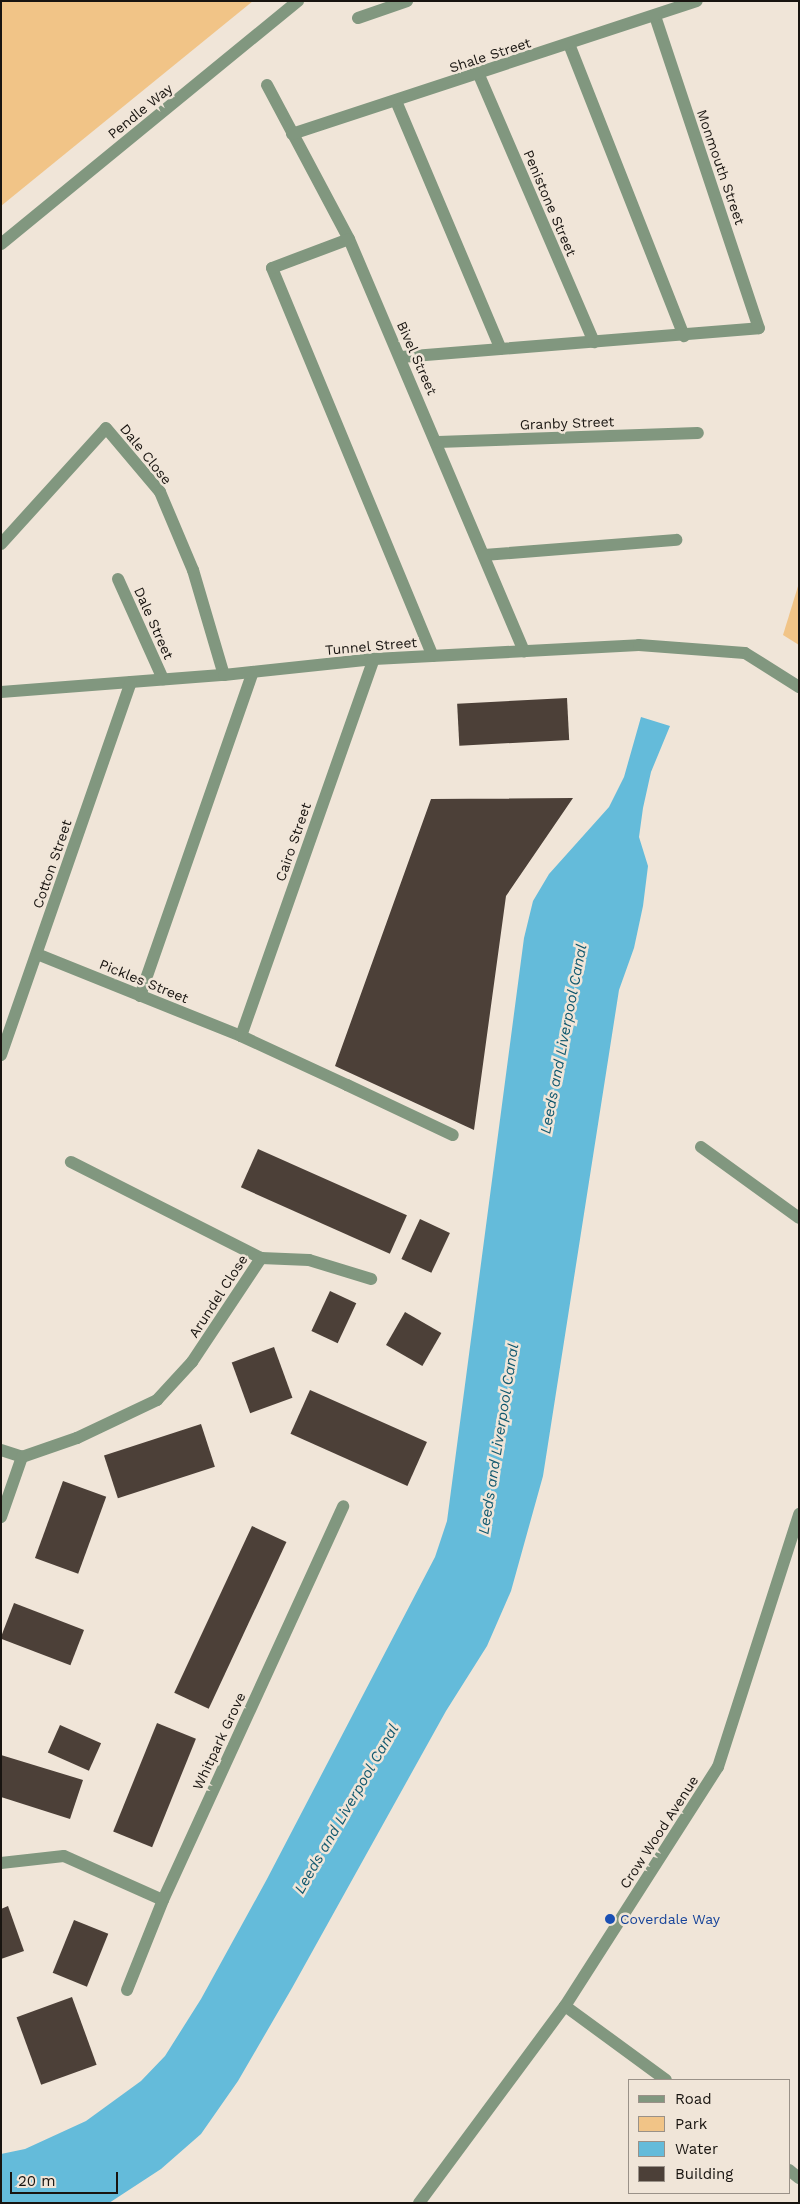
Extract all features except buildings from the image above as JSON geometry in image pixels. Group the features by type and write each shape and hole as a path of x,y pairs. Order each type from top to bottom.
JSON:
{"street":[{"name":"Pendle Way","path":"1,244 298,1"},
{"path":"358,18 407,1"},
{"name":"Shale Street","path":"292,134 478,75 697,1"},
{"name":"Monmouth Street","path":"654,16 759,328 684,336"},
{"path":"400,357 684,336 569,44"},
{"name":"Penistone Street","path":"478,75 594,342"},
{"name":"Bivel Street","path":"268,85 292,134 349,239 438,442 524,651"},
{"path":"396,101 501,349"},
{"path":"349,239 272,268 432,656"},
{"name":"Dale Close","path":"1,544 106,428 160,492 193,570 224,675"},
{"name":"Granby Street","path":"438,442 698,433"},
{"path":"484,554 676,540"},
{"name":"Dale Street","path":"118,579 163,679"},
{"name":"Tunnel Street","path":"1,692 224,675 374,659 639,645 745,653 799,688"},
{"name":"Cairo Street","path":"241,1036 374,659"},
{"path":"140,996 252,672"},
{"name":"Cotton Street","path":"1,1056 131,682"},
{"name":"Pickles Street","path":"37,954 241,1036 453,1134"},
{"path":"701,1147 799,1218"},
{"name":"Arundel Close","path":"22,1457 77,1438 157,1400 192,1362 261,1258 71,1162"},
{"path":"261,1258 309,1260 371,1279"},
{"path":"1,1450 22,1457 1,1517"},
{"name":"Whitpark Grove","path":"127,1990 163,1900 343,1506"},
{"name":"Crow Wood Avenue","path":"419,2203 565,2006 718,1767 799,1514"},
{"path":"1,1863 64,1856 163,1900"},
{"path":"565,2006 665,2079"}],"green space":[{"path":"1,1 253,1 1,206"},
{"path":"799,583 799,645 783,635"}],"water":[{"name":"Leeds and Liverpool Canal","path":"641,717 670,726 651,772 643,808 639,837 648,866 643,906 634,948 619,990 543,1476 511,1591 487,1646 446,1711 292,1988 238,2081 201,2134 161,2169 109,2203 1,2203 1,2154 25,2149 86,2121 141,2081 165,2056 201,1999 267,1879 435,1557 447,1521 524,938 533,901 549,874 609,807 624,777"}],"place":[{"name":"Coverdale Way","path":"610,1919"}]}
